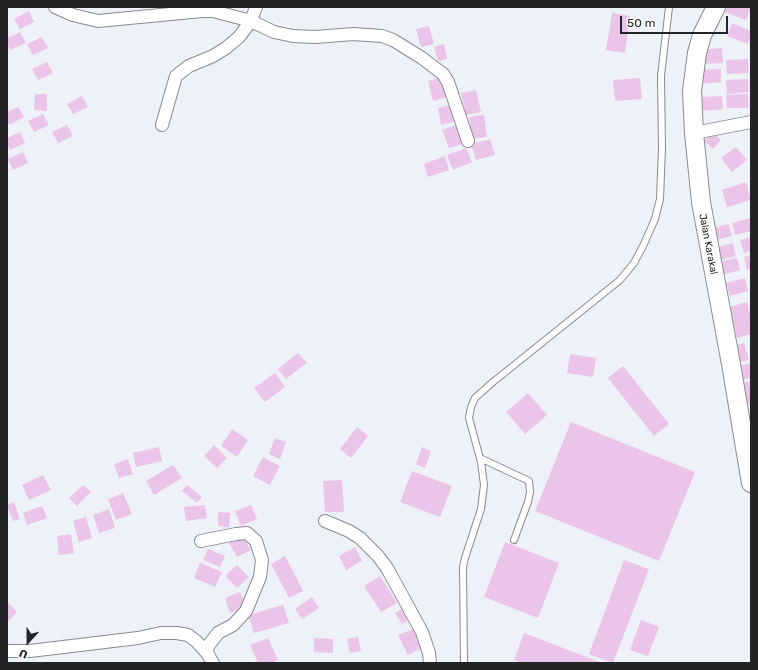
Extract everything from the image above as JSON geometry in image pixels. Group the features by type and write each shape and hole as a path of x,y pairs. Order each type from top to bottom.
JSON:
{"main road":[{"name":"Jalan Karakal","path":"716,7 702,35 697,53 692,91 694,133 700,202 745,414 751,483"}],"street":[{"path":"55,7 73,15 98,21 202,11 213,12 251,22 267,30 293,36 316,38 353,34 382,36 393,40 422,58 443,74 452,93 468,141"},
{"path":"162,125 176,76 189,66 213,56 226,48 239,37 251,22 256,7"},
{"path":"694,133 751,122"},
{"path":"325,522 349,531 366,543 387,568 422,632 429,653 430,663"},
{"path":"201,541 247,533 256,541 262,560 260,577 246,611 233,625 218,633 208,646 210,658"},
{"path":"7,651 30,651 138,638 171,632 188,635 196,641 210,658"}],"lane":[{"path":"464,663 463,567 481,509 484,475 469,418 471,407 475,398 492,382 620,280 634,263 655,219 660,199 662,148 661,76 669,7"},
{"path":"480,458 529,481 530,492 528,502 514,540"}],"building":[{"path":"727,7 751,7 746,20 725,12"},
{"path":"29,11 34,22 20,29 14,19"},
{"path":"612,13 630,16 625,53 606,50"},
{"path":"732,23 751,31 751,37 748,44 727,36"},
{"path":"429,26 434,44 421,47 416,29"},
{"path":"20,32 26,43 10,50 7,43 7,38"},
{"path":"42,37 48,48 33,55 27,44"},
{"path":"444,44 447,59 438,61 434,47"},
{"path":"722,48 723,63 701,64 700,50"},
{"path":"748,59 749,73 727,74 726,60"},
{"path":"47,62 53,73 38,80 32,69"},
{"path":"721,69 721,82 699,84 698,70"},
{"path":"442,77 448,97 433,101 428,81"},
{"path":"640,78 642,99 615,101 613,80"},
{"path":"748,79 749,92 727,94 726,80"},
{"path":"476,90 481,112 466,115 461,93"},
{"path":"35,94 47,94 47,111 34,110"},
{"path":"748,94 749,108 727,108 726,95"},
{"path":"82,96 88,107 73,114 67,104"},
{"path":"722,96 723,109 701,111 700,97"},
{"path":"450,105 454,122 441,125 438,108"},
{"path":"18,107 24,117 9,125 7,121 7,112"},
{"path":"43,114 49,125 34,132 28,121"},
{"path":"484,115 487,137 472,139 469,117"},
{"path":"67,125 73,136 58,143 52,132"},
{"path":"456,125 463,144 449,148 442,130"},
{"path":"20,132 25,143 10,150 7,144 7,138"},
{"path":"713,132 721,140 713,149 704,141"},
{"path":"490,139 495,155 476,160 471,144"},
{"path":"736,147 747,160 732,172 721,158"},
{"path":"466,148 472,162 453,170 447,155"},
{"path":"23,152 28,163 13,170 8,159"},
{"path":"445,156 449,170 428,177 424,164"},
{"path":"746,182 751,200 727,207 722,190"},
{"path":"750,218 751,231 735,235 732,223"},
{"path":"729,224 732,236 713,241 710,229"},
{"path":"751,237 751,251 744,253 740,240"},
{"path":"733,243 736,256 718,261 714,248"},
{"path":"751,255 751,269 747,270 744,257"},
{"path":"737,258 740,270 722,275 718,262"},
{"path":"745,278 748,291 730,296 726,283"},
{"path":"747,302 751,318 751,334 737,338 729,307"},
{"path":"744,343 749,360 738,362 733,346"},
{"path":"298,353 307,363 286,379 278,369"},
{"path":"570,354 596,358 593,377 567,373"},
{"path":"751,363 751,378 743,380 739,366"},
{"path":"623,366 669,424 654,436 608,378"},
{"path":"275,373 285,387 265,402 254,388"},
{"path":"751,381 751,403 748,404 743,383"},
{"path":"528,393 547,415 525,434 506,412"},
{"path":"571,422 695,472 659,561 535,511"},
{"path":"357,427 368,436 351,458 340,449"},
{"path":"232,429 248,440 237,457 221,446"},
{"path":"275,438 286,442 280,459 269,454"},
{"path":"214,445 227,458 217,468 204,456"},
{"path":"159,447 162,461 136,467 133,453"},
{"path":"422,447 431,451 425,468 416,464"},
{"path":"263,457 280,466 270,485 253,476"},
{"path":"128,459 133,474 119,478 114,464"},
{"path":"173,465 182,478 154,495 146,481"},
{"path":"412,471 452,486 440,517 400,502"},
{"path":"43,475 51,490 29,500 22,485"},
{"path":"342,480 344,512 325,512 323,481"},
{"path":"83,485 91,492 77,506 69,498"},
{"path":"187,485 202,497 197,503 182,491"},
{"path":"123,493 132,514 116,520 108,499"},
{"path":"14,502 20,519 13,521 7,505"},
{"path":"205,505 207,518 186,521 184,507"},
{"path":"251,505 257,519 241,526 235,511"},
{"path":"42,506 47,518 27,525 23,513"},
{"path":"109,509 115,528 99,533 93,515"},
{"path":"218,512 230,513 229,527 218,526"},
{"path":"86,517 92,538 79,542 73,521"},
{"path":"71,534 74,553 59,555 57,536"},
{"path":"243,536 251,550 237,557 229,543"},
{"path":"505,542 559,563 538,618 484,597"},
{"path":"355,547 362,561 346,570 339,556"},
{"path":"208,549 225,556 220,567 203,560"},
{"path":"285,556 303,591 289,598 271,564"},
{"path":"624,560 649,569 613,663 589,654"},
{"path":"200,563 222,572 215,587 194,578"},
{"path":"237,565 249,577 237,588 225,576"},
{"path":"380,576 397,603 381,612 364,586"},
{"path":"240,592 246,607 230,613 225,598"},
{"path":"312,597 319,608 302,619 295,609"},
{"path":"7,602 17,612 7,622"},
{"path":"283,605 289,623 254,633 248,615"},
{"path":"404,607 411,618 402,624 395,613"},
{"path":"641,620 659,627 648,656 630,650"},
{"path":"413,629 422,648 408,655 398,635"},
{"path":"524,633 602,663 522,663 514,660"},
{"path":"358,637 361,651 350,653 347,639"},
{"path":"268,638 278,660 271,663 258,663 250,645"},
{"path":"314,638 333,639 333,653 314,652"}]}
